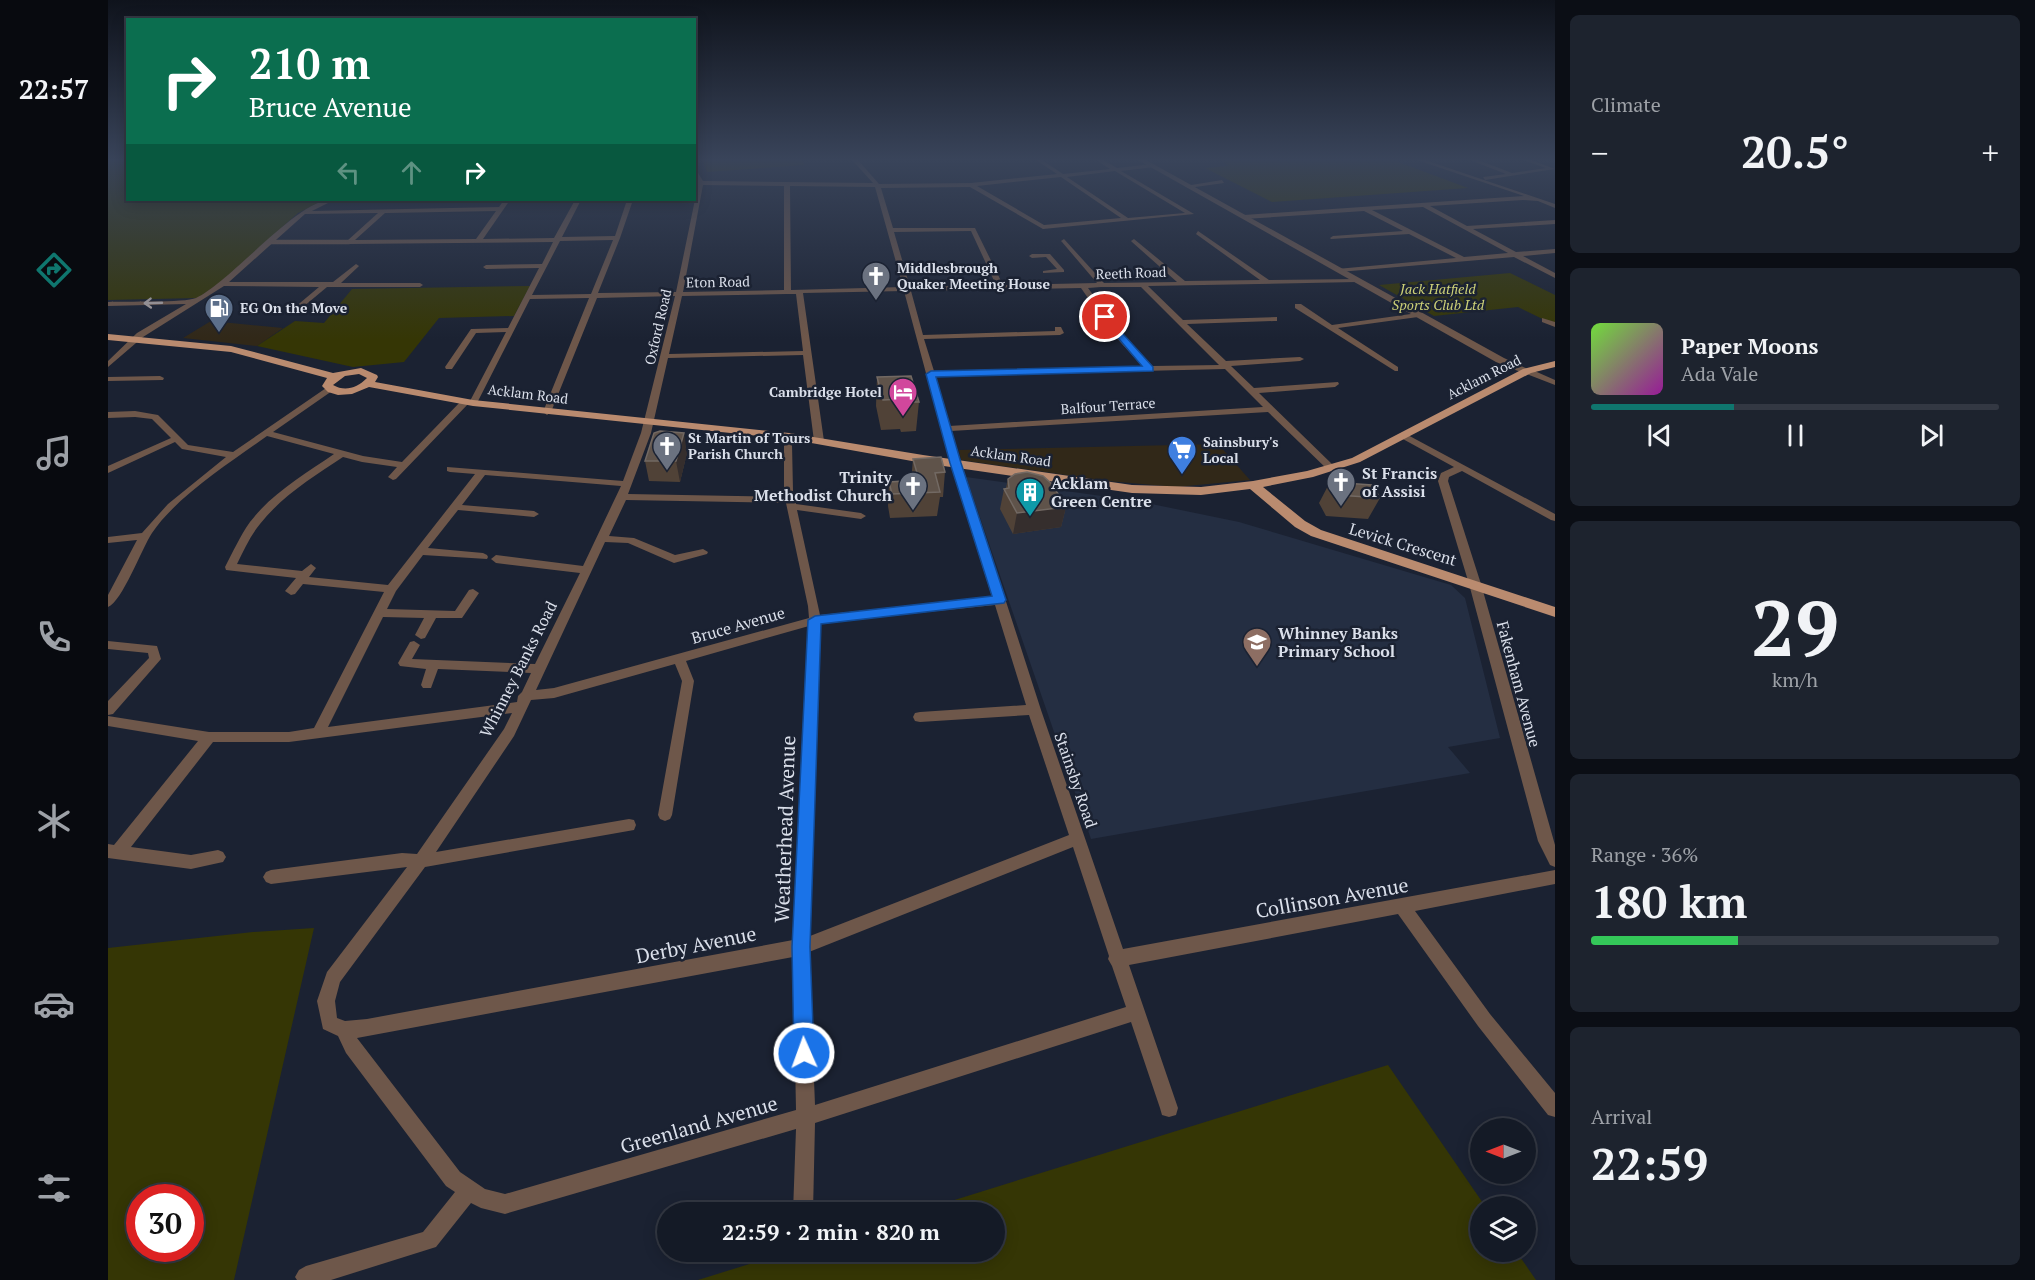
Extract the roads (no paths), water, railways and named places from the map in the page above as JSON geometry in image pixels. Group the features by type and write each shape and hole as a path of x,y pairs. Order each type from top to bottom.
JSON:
{"main road":[{"name":"Acklam Road","path":"108,337 249,352 334,377 354,371 367,372 373,377 369,384"},
{"name":"Acklam Road","path":"329,389 345,392 369,384 470,402 547,412 819,441 1132,489 1201,490 1253,485 1331,468 1404,436 1527,371 1555,364"},
{"path":"329,389 327,383 334,377"},
{"name":"Levick Crescent","path":"1253,485 1300,524 1316,533 1555,612"}],"street":[{"path":"108,365 136,340 224,284 296,220"},
{"path":"349,242 374,220"},
{"path":"478,241 493,220"},
{"path":"393,477 470,402 512,330 567,220"},
{"path":"547,412 624,220"},
{"name":"Oxford Road","path":"648,423 679,294 692,220"},
{"path":"787,220 788,293"},
{"name":"Stainsby Road","path":"887,220 955,463 1116,959 1169,1108"},
{"path":"1031,220 1043,227 1118,220"},
{"path":"1249,220 1500,360 1555,383"},
{"path":"1386,220 1462,259"},
{"path":"1449,220 1555,276"},
{"path":"1464,228 1555,222"},
{"path":"890,230 973,229 1000,287"},
{"path":"1333,238 1409,232"},
{"path":"1198,233 1266,281"},
{"path":"271,242 618,238"},
{"path":"1064,241 1103,286"},
{"path":"1134,241 1183,283"},
{"path":"1339,270 1555,251"},
{"path":"1032,256 1048,255 1062,271 1045,272"},
{"path":"1073,262 1082,261"},
{"path":"1055,263 1064,262"},
{"path":"334,285 356,266"},
{"path":"486,267 543,266"},
{"name":"Reeth Road","path":"907,290 1357,280"},
{"path":"224,284 420,285"},
{"path":"297,309 325,285"},
{"path":"1143,285 1331,468"},
{"path":"1083,286 1116,332 1149,369"},
{"name":"Eton Road","path":"529,297 907,290"},
{"path":"799,293 819,441"},
{"path":"108,304 198,302"},
{"path":"1298,306 1395,369"},
{"path":"1331,327 1418,315"},
{"path":"1180,322 1274,319"},
{"path":"1545,320 1555,325"},
{"path":"449,367 476,327 512,330"},
{"path":"921,338 1060,333 1058,329"},
{"path":"664,356 807,353"},
{"path":"931,374 1225,366 1300,359"},
{"path":"108,379 160,378"},
{"path":"1251,391 1335,384"},
{"path":"108,603 118,591 155,522 192,487 232,455 329,389"},
{"path":"267,433 345,392"},
{"name":"Balfour Terrace","path":"946,429 1271,409"},
{"path":"108,415 155,417 185,447 232,455"},
{"name":"Whinney Banks Road","path":"345,1030 329,1023 326,1001 333,978 421,861 509,732 537,669 625,491 648,423"},
{"path":"267,433 380,462 405,465"},
{"path":"1404,436 1555,518"},
{"path":"109,469 175,439"},
{"name":"Weatherhead Avenue","path":"786,449 790,503 814,606 815,620 801,947 806,1117 803,1202"},
{"path":"342,453 291,488 258,520 248,532 230,567 306,574 391,589"},
{"name":"Fakenham Avenue","path":"1461,468 1444,475 1443,481 1475,584 1545,841 1555,860"},
{"path":"450,469 625,491 790,503 861,516"},
{"path":"318,734 391,589 482,472"},
{"path":"455,507 534,514"},
{"path":"108,540 146,536"},
{"path":"603,539 630,540 674,559 704,552"},
{"path":"421,551 587,570"},
{"path":"291,591 306,574"},
{"path":"379,613 458,615 473,593"},
{"name":"Bruce Avenue","path":"108,721 209,737 289,737 318,734 522,702 815,620 999,600"},
{"path":"433,613 404,663 537,669"},
{"path":"108,645 153,649 155,659 108,710"},
{"path":"665,815 688,681 679,659"},
{"path":"427,685 434,664"},
{"path":"920,717 1034,711"},
{"path":"113,852 209,737"},
{"path":"271,878 402,860 421,861 629,825"},
{"name":"Derby Avenue","path":"345,1030 367,1028 801,947 1077,840"},
{"path":"113,852 191,862 218,857"},
{"name":"Collinson Avenue","path":"1116,959 1555,877"},
{"path":"1403,907 1484,1020 1555,1108"},
{"name":"Greenland Avenue","path":"345,1030 352,1047 453,1179 481,1198 505,1204 806,1117 1136,1012"},
{"path":"306,1277 429,1240 468,1191"}],"place":[{"name":"Middlesbrough Quaker Meeting House","path":"876,302"},
{"name":"EG On the Move","path":"219,334"},
{"name":"Cambridge Hotel","path":"903,418"},
{"name":"St Martin of Tours Parish Church","path":"667,472"},
{"name":"Sainsbury's Local","path":"1182,476"},
{"name":"St Francis of Assisi","path":"1341,508"},
{"name":"Trinity Methodist Church","path":"913,512"},
{"name":"Acklam Green Centre","path":"1030,518"},
{"name":"Whinney Banks Primary School","path":"1257,668"}],"park label":[{"name":"Jack Hatfield Sports Club Ltd","path":"1438,298"}]}
